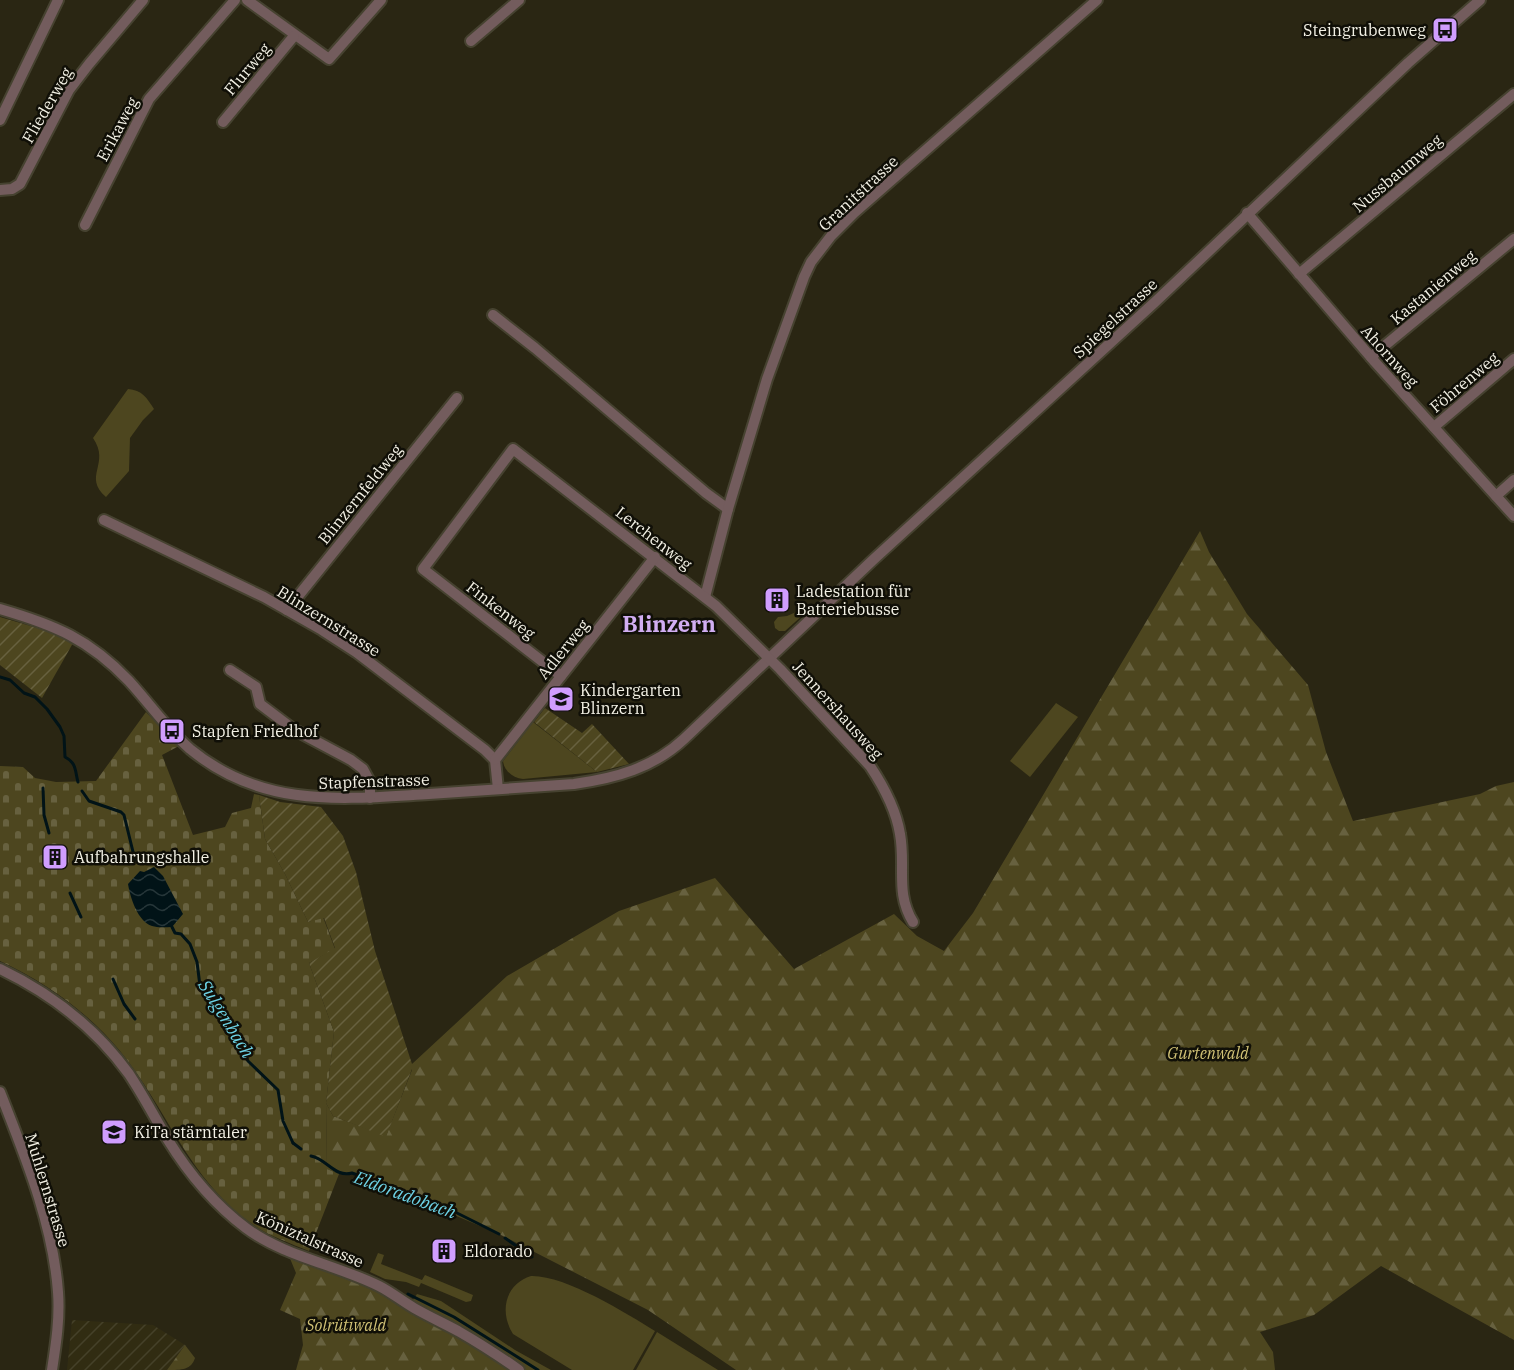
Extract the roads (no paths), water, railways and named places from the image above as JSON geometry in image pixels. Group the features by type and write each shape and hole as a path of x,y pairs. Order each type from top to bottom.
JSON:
{"street":[{"path":"0,120 58,0"},
{"name":"Fliederweg","path":"0,190 12,189 20,184 69,90 143,0"},
{"name":"Erikaweg","path":"85,225 145,105 235,0"},
{"path":"252,1 294,36 329,59 381,0"},
{"path":"471,41 519,0"},
{"name":"Granitstrasse","path":"705,597 728,509 767,379 811,262 831,236 854,213 1097,0"},
{"name":"Spiegelstrasse","path":"769,658 1155,302 1408,63 1480,0"},
{"name":"Flurweg","path":"223,122 294,36"},
{"name":"Nussbaumweg","path":"1299,274 1514,94"},
{"name":"Ahornweg","path":"1247,213 1371,357 1514,516"},
{"name":"Kastanienweg","path":"1371,357 1514,239"},
{"path":"494,315 728,509"},
{"name":"Föhrenweg","path":"1434,427 1514,359"},
{"name":"Blinzernfeldweg","path":"287,610 457,398"},
{"name":"Lerchenweg","path":"423,569 513,449 705,597 769,658"},
{"path":"1496,496 1514,480"},
{"name":"Blinzernstrasse","path":"104,520 287,610 356,652 495,760"},
{"name":"Adlerweg","path":"495,760 655,557"},
{"name":"Finkenweg","path":"423,569 561,676"},
{"name":"Stapfenstrasse","path":"0,609 49,625 81,640 130,683 182,740 203,758 236,778 264,789 301,797 370,798 598,781 648,765 673,749 769,658"},
{"name":"Jennershausweg","path":"769,658 870,765 881,782 895,813 901,835 903,895 908,914 913,922"},
{"path":"230,670 256,687 260,704 293,729 351,760 363,769 370,782 370,798"},
{"path":"495,760 498,789"},
{"name":"Köniztalstrasse","path":"0,969 60,1004 78,1017 99,1038 130,1076 194,1178 247,1229 288,1250 379,1286 472,1339 519,1370"},
{"name":"Muhlernstrasse","path":"0,1092 42,1209 52,1246 58,1310 52,1370"}],"water":[{"path":"154,867 163,876 183,914 172,927 147,924 139,914 131,895 128,884 140,871 144,872"}],"waterway":[{"name":"Sulgenbach","path":"0,677 10,680 24,693 35,697 47,709 64,736 65,757 74,765 78,782"},
{"path":"43,788 44,815 49,833"},
{"name":"Sulgenbach","path":"82,791 89,801 124,815 135,860"},
{"path":"70,893 81,917"},
{"name":"Sulgenbach","path":"172,927 175,933 181,934 190,944 197,962 200,986 229,1025 248,1061 278,1090 283,1121 293,1143"},
{"path":"113,979 124,1004 135,1019"},
{"name":"Eldoradobach","path":"293,1143 301,1149"},
{"name":"Eldoradobach","path":"311,1156 341,1173 352,1173 439,1204 499,1234"},
{"name":"Eldoradobach","path":"505,1238 532,1257"},
{"name":"Sulgenbach","path":"408,1294 454,1317 538,1370"}],"place":[{"name":"Steingrubenweg","path":"1445,30"},
{"name":"Ladestation für Batteriebusse","path":"777,600"},
{"name":"Kindergarten Blinzern","path":"561,699"},
{"name":"Stapfen Friedhof","path":"172,731"},
{"name":"Aufbahrungshalle","path":"55,857"},
{"name":"KiTa stärntaler","path":"114,1132"},
{"name":"Eldorado","path":"444,1251"}],"district":[{"name":"Blinzern","path":"669,624"}],"park label":[{"name":"Gurtenwald","path":"1208,1053"},
{"name":"Solrütiwald","path":"346,1325"}]}
